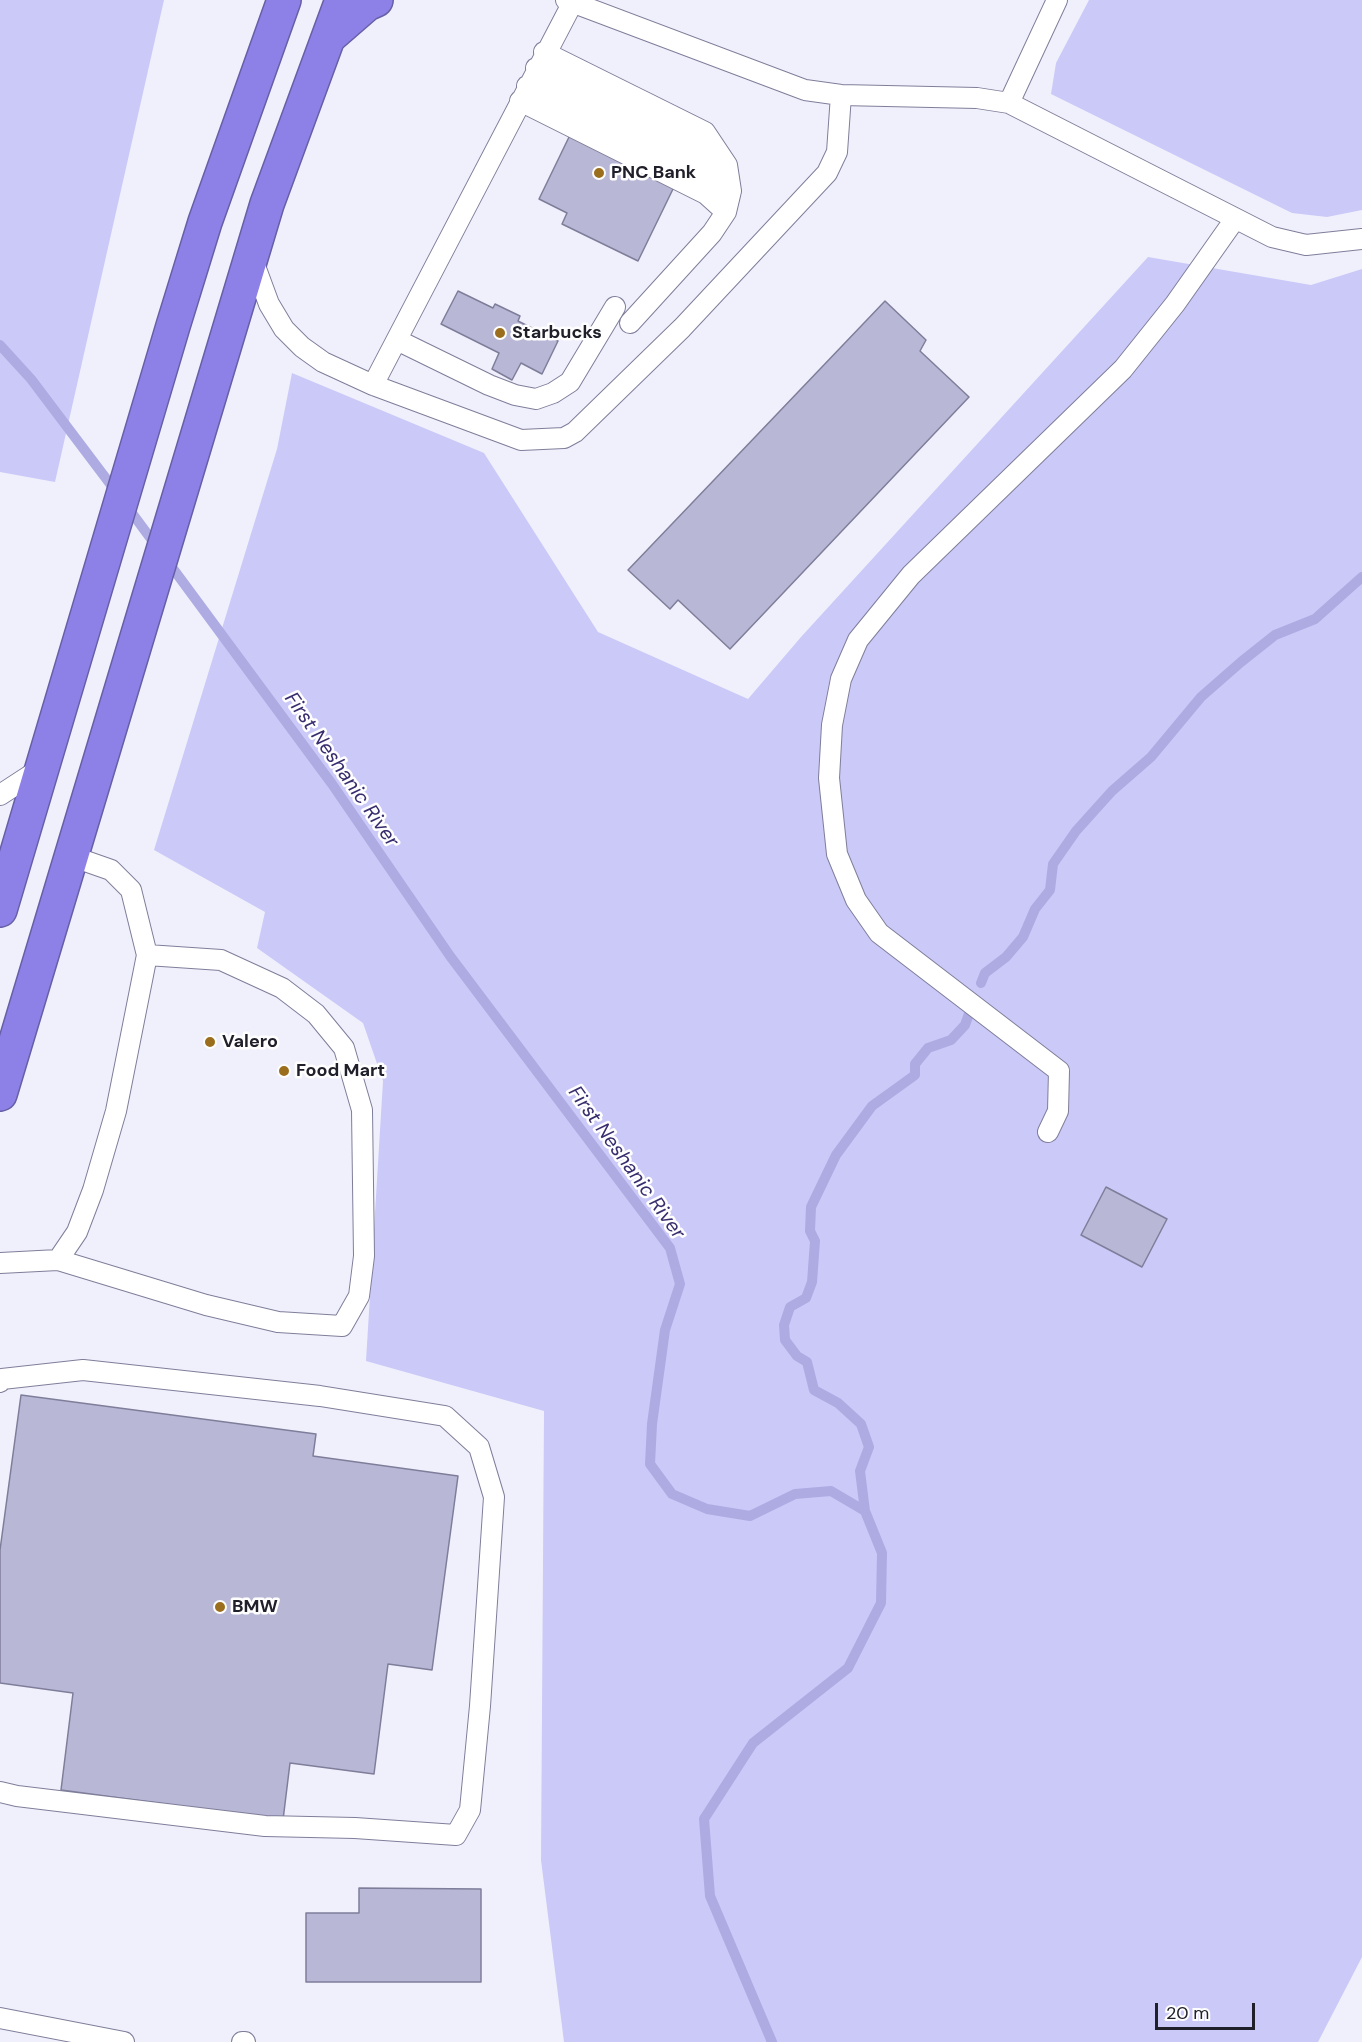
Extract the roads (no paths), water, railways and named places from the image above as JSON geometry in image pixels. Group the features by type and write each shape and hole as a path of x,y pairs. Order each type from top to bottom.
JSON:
{"highway":[{"path":"0,909 205,222 284,0"},
{"path":"0,1094 267,204 342,0"},
{"path":"326,40 367,4 376,0"}],"lane":[{"path":"1009,104 1057,0"},
{"path":"374,385 460,221 540,60 558,33 571,1 806,90 841,95 976,98 1009,104 1272,237 1306,245 1362,239"},
{"path":"540,60 727,165 730,191 726,212 712,233 630,323"},
{"path":"524,94 712,178 730,191"},
{"path":"524,94 706,194 726,212"},
{"path":"252,256 269,304 284,329 302,347 323,362 374,385 521,440 564,438 575,432 682,328 827,173 837,152 841,95"},
{"path":"1048,1132 1058,1111 1059,1071 879,933 856,900 837,854 829,778 832,725 841,679 858,640 910,575 1123,369 1175,304 1235,219"},
{"path":"397,340 489,385 536,399 553,393 570,382 615,307"},
{"path":"0,795 40,769"},
{"path":"58,1260 77,1232 93,1190 116,1111 147,955 131,890 111,870 71,856"},
{"path":"0,1263 58,1260 184,1299 278,1322 342,1326 359,1296 364,1256 362,1110 344,1048 316,1014 282,988 221,960 147,955"},
{"path":"0,1382 2,1379 83,1370 320,1396 445,1416 479,1447 494,1497 480,1706 470,1810 456,1835 355,1828 265,1826 17,1796 0,1792"},
{"path":"0,2018 124,2042"}],"waterway":[{"name":"First Neshanic River","path":"0,345 31,379 117,493"},
{"name":"First Neshanic River","path":"126,505 332,784 450,956 670,1248 680,1284 665,1330 652,1424 650,1464 672,1494 707,1509 750,1516 795,1494 831,1491 865,1511 882,1553 881,1603 848,1668 753,1743 704,1819 710,1896 772,2042"},
{"path":"981,983 985,973 1006,957 1023,937 1035,909 1050,890 1053,864 1076,831 1112,791 1151,757 1201,697 1241,662 1275,635 1315,619 1362,577"},
{"path":"865,1511 860,1471 869,1447 861,1424 838,1403 814,1390 807,1362 797,1356 785,1340 784,1325 790,1307 806,1298 812,1282 815,1241 810,1231 811,1207 836,1155 872,1106 915,1075 915,1064 928,1048 951,1040 965,1025 970,1011"}],"place":[{"name":"PNC Bank","path":"599,173"},
{"name":"Starbucks","path":"500,333"},
{"name":"Valero","path":"210,1042"},
{"name":"Food Mart","path":"284,1071"},
{"name":"BMW","path":"220,1607"}]}
